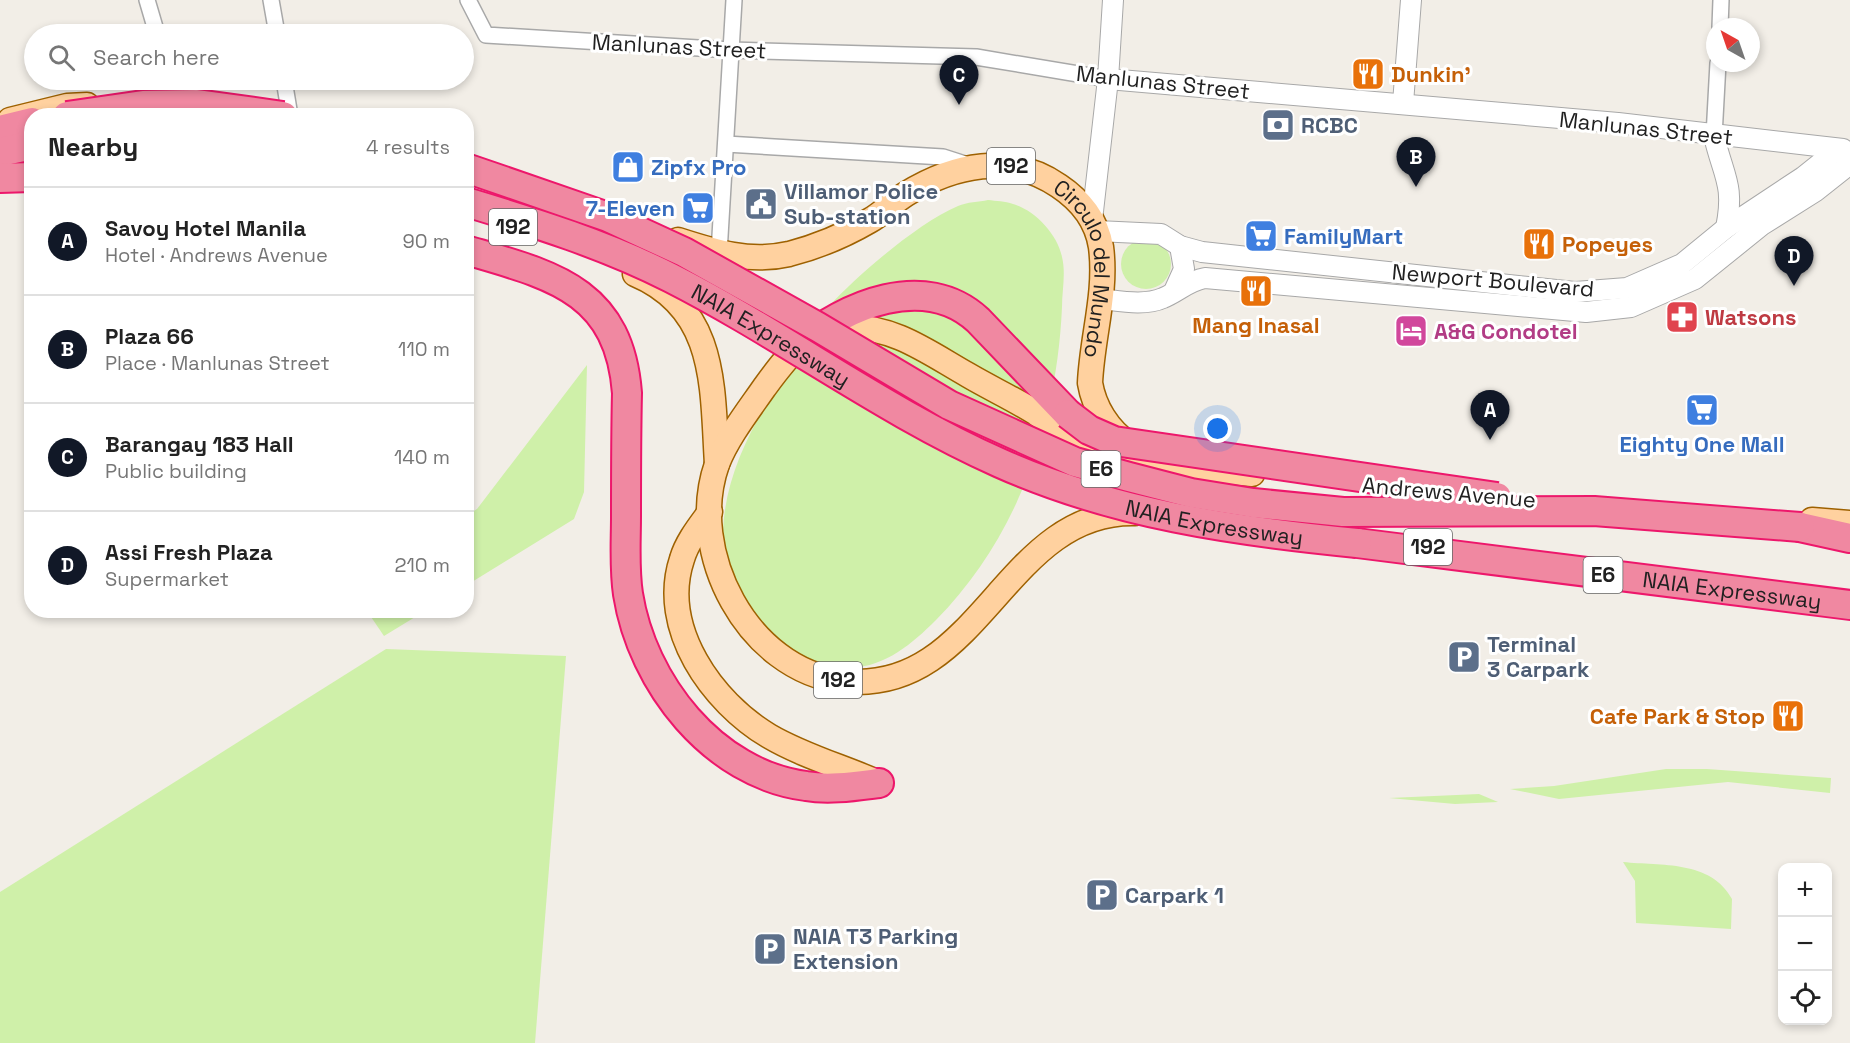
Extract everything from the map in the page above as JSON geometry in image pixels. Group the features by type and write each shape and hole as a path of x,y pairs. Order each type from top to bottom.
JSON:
{"highway":[{"path":"122,108 143,105 197,104 226,108"},
{"path":"0,130 24,124"},
{"path":"0,152 24,147"},
{"name":"NAIA Expressway","path":"474,171 608,217 684,252 819,327 949,405 1075,462 1191,493 1253,503 1343,512 1594,511 1800,527 1850,538"},
{"path":"0,178 24,177"},
{"name":"NAIA Expressway","path":"474,205 602,248 670,278 932,431 1001,464 1129,509 1249,532 1357,543 1850,604"},
{"path":"474,252 537,271 567,285 594,309 616,343 623,365 627,393 628,592 643,645 655,671 676,704 701,733 743,765 782,781 808,787 879,783"},
{"path":"798,345 816,329 838,316 887,298 908,295 945,299 963,308 978,320 1068,414 1089,430 1114,441 1594,511"}],"main road":[{"path":"59,108 67,106 133,108"},
{"path":"0,122 24,116"},
{"path":"0,159 24,154"},
{"name":"Circulo del Mundo","path":"719,253 746,258 790,254 819,244 870,220 921,185 959,170 1004,165 1036,174 1066,191 1079,202 1094,225 1101,247 1101,299 1090,383"},
{"name":"192","path":"474,178 719,253"},
{"name":"192","path":"474,214 560,243 642,278 679,303 697,327 706,354 712,384 717,464 710,512 720,572 729,596 752,629 791,663 822,677 841,681 881,680 912,671 926,663 971,624 1024,567 1061,532 1089,519 1116,513 1164,513 1346,538 1850,594"},
{"path":"798,345 814,334 845,327 881,331 900,336 1037,414 1087,449 1172,467"},
{"name":"192","path":"717,464 754,402 798,345"},
{"name":"Andrews Avenue","path":"1090,383 1096,405 1117,435 1134,447 1172,467 1524,499 1850,523"},
{"path":"710,512 684,553 676,589 684,633 703,674 736,711 771,737 879,783"}],"street":[{"path":"147,0 154,24"},
{"path":"271,0 275,24"},
{"name":"Manlunas Street","path":"468,0 486,35 731,50 976,57 1108,79 1618,123 1714,136 1844,149"},
{"path":"719,253 734,0"},
{"path":"1094,225 1113,0"},
{"path":"1403,103 1411,0"},
{"path":"1720,18 1721,0"},
{"path":"1718,72 1714,136 1729,180 1731,203 1726,228"},
{"path":"166,108 169,90"},
{"path":"286,90 289,108"},
{"path":"726,144 943,157 974,167"},
{"name":"Newport Boulevard","path":"1094,225 1161,234 1180,246 1202,252 1575,292 1627,288 1657,277 1682,264 1726,228 1844,149"},
{"name":"Newport Boulevard","path":"1101,299 1152,302 1165,298 1175,289 1205,278 1586,312 1631,307 1695,279 1762,225 1816,190 1850,164"},
{"path":"1175,289 1184,268 1180,246"}],"green space":[{"path":"988,200 1013,204 1037,218 1056,240 1063,263 1064,282 1059,350 1052,393 1042,435 1028,476 1011,515 990,552 965,587 918,637 898,652 876,663 843,668 820,663 782,646 766,633 748,608 733,576 726,553 723,530 731,482 739,459 748,437 772,394 829,306 872,265 925,224 958,206"},
{"path":"1146,239 1164,246 1171,264 1164,282 1146,289 1128,282 1121,264 1128,246"},
{"path":"587,365 584,492 574,519 474,581 474,511"},
{"path":"372,618 414,618 384,636"},
{"path":"386,649 566,656 535,1043 0,1043 0,892"},
{"path":"1666,769 1707,769 1831,778 1830,793 1728,782 1559,799 1510,789 1554,786"},
{"path":"1479,794 1498,802 1455,804 1389,798"},
{"path":"1623,862 1684,867 1711,877 1723,886 1732,899 1731,929 1636,923 1635,881"}],"place":[{"name":"Dunkin'","path":"1368,74"},
{"name":"Barangay 183 Hall","path":"959,105"},
{"name":"RCBC","path":"1278,125"},
{"name":"Zipfx Pro","path":"628,167"},
{"name":"Plaza 66","path":"1416,187"},
{"name":"Villamor Police Sub-station","path":"761,204"},
{"name":"7-Eleven","path":"698,208"},
{"name":"FamilyMart","path":"1261,236"},
{"name":"Popeyes","path":"1539,244"},
{"name":"Assi Fresh Plaza","path":"1794,286"},
{"name":"Mang Inasal","path":"1256,291"},
{"name":"Watsons","path":"1682,317"},
{"name":"A&G Condotel","path":"1411,331"},
{"name":"Eighty One Mall","path":"1702,410"},
{"name":"Savoy Hotel Manila","path":"1490,440"},
{"name":"Terminal 3 Carpark","path":"1464,657"},
{"name":"Cafe Park & Stop","path":"1788,716"},
{"name":"Carpark 1","path":"1102,895"},
{"name":"NAIA T3 Parking Extension","path":"770,949"}]}
